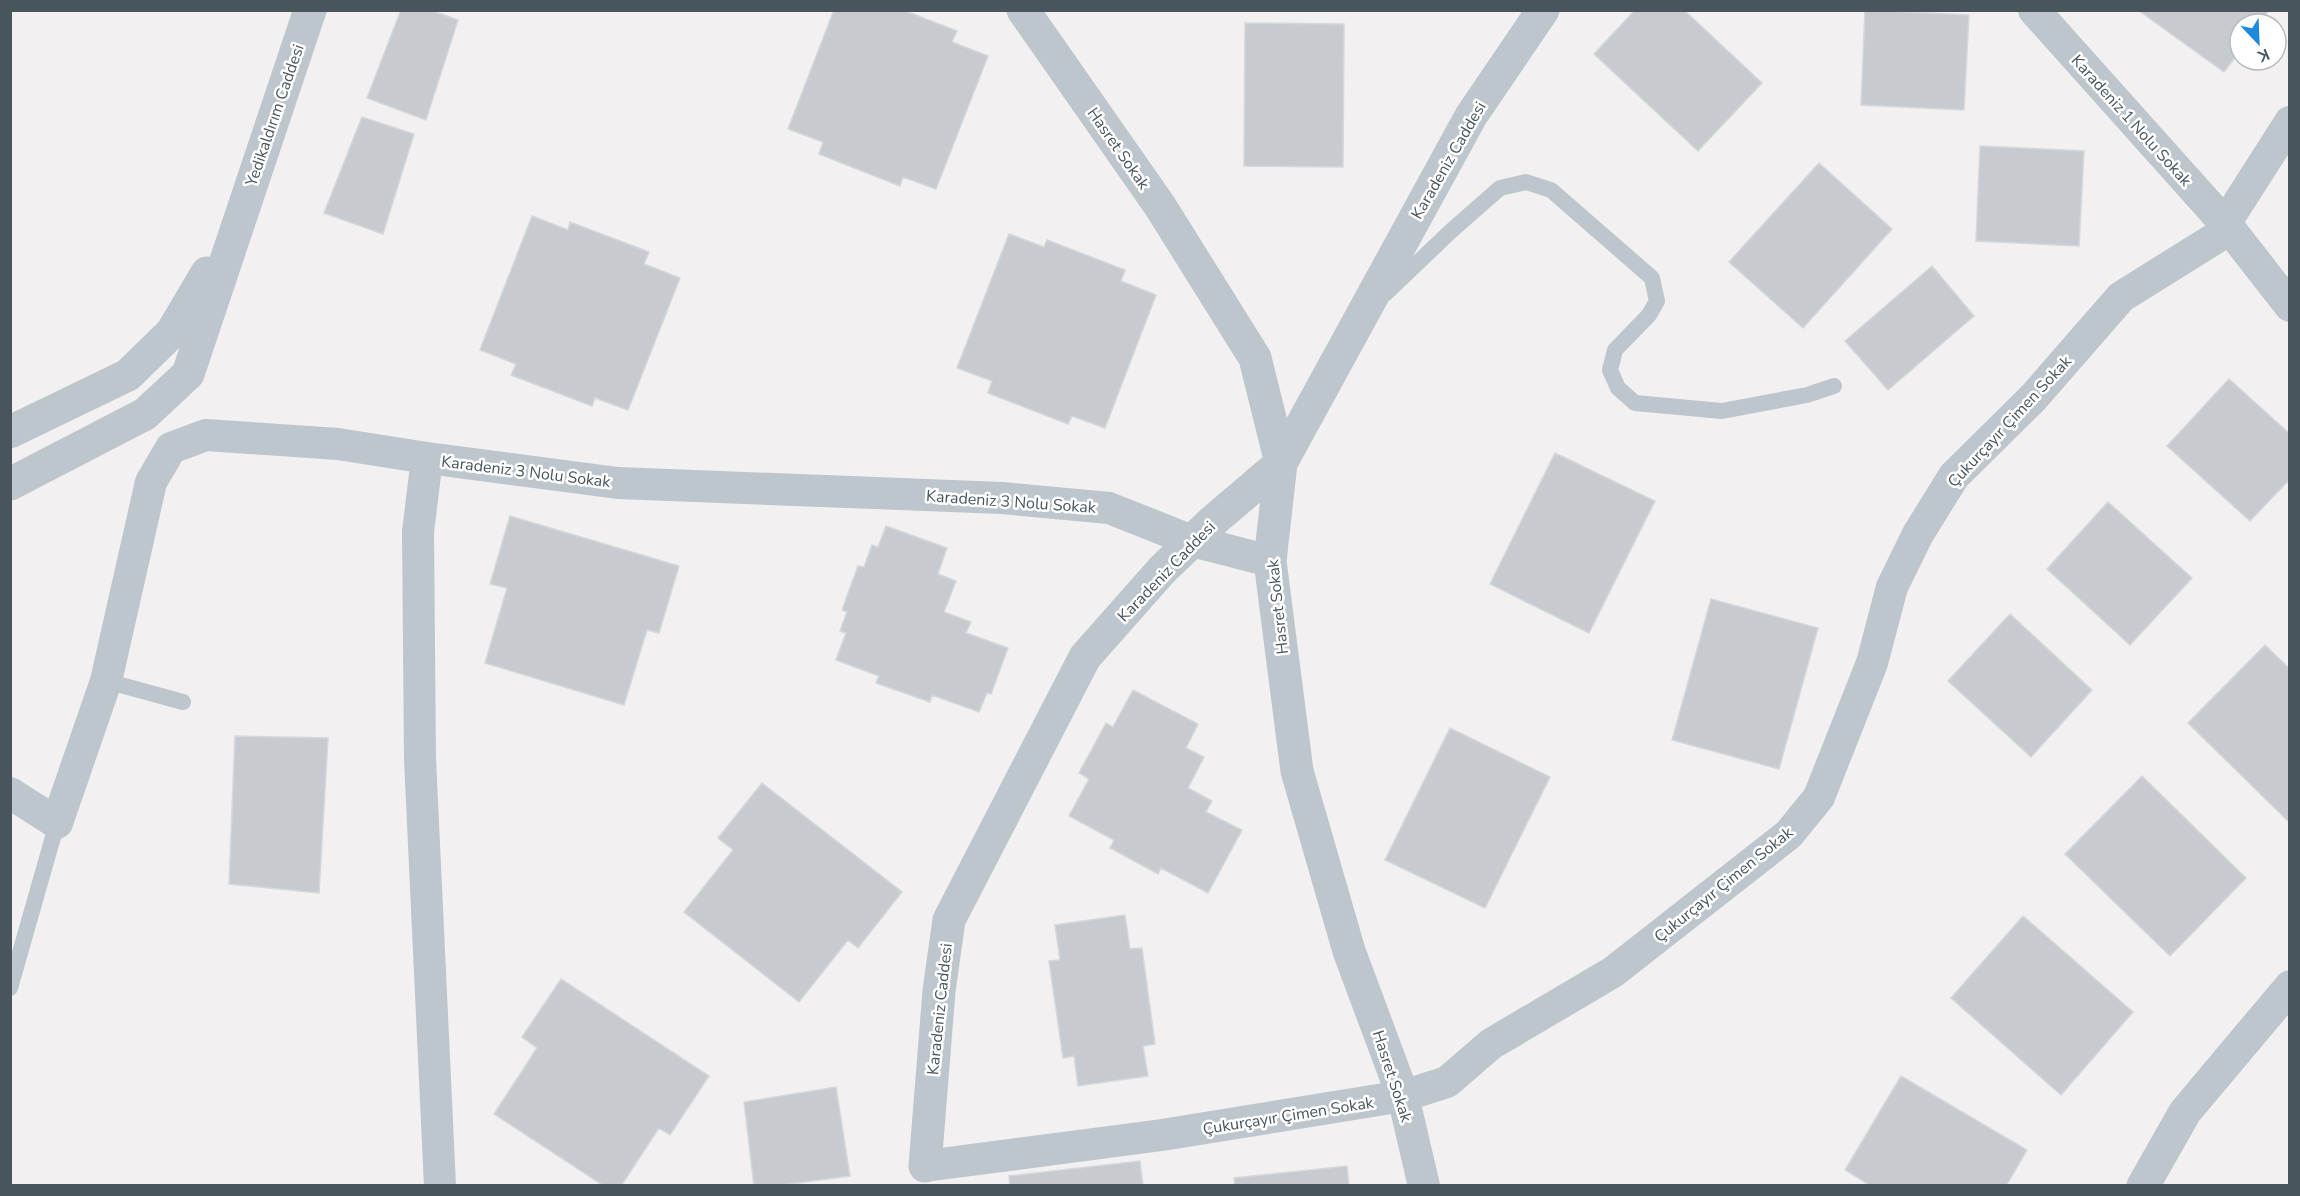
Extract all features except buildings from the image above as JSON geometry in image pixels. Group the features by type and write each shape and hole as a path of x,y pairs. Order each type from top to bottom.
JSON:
{"street":[{"name":"Yedikaldırım Caddesi","path":"10,484 145,414 188,374 310,10"},
{"name":"Hasret Sokak","path":"1023,10 1160,206 1255,358 1281,463 1270,561 1297,771 1349,951 1403,1096 1424,1185"},
{"name":"Karadeniz Caddesi","path":"925,1179 939,991 949,920 1085,657 1162,570 1281,463 1471,116 1544,10"},
{"name":"Karadeniz 1 Nolu Sokak","path":"2034,10 2230,229 2289,306"},
{"path":"2230,229 2228,219 2289,122"},
{"name":"Yedikaldırım Caddesi","path":"10,432 128,375 172,332 239,220"},
{"name":"Çukurçayır Çimen Sokak","path":"925,1179 1162,1135 1403,1096 1447,1082 1491,1044 1613,972 1790,834 1819,797 1872,663 1892,587 1918,534 1954,476 2033,398 2121,297 2230,229"},
{"name":"Karadeniz 3 Nolu Sokak","path":"57,823 106,681 151,482 171,448 206,435 338,444 618,483 1002,498 1109,508 1192,542 1270,561"},
{"path":"427,458 418,532 420,759 440,1185"},
{"path":"10,794 57,823"},
{"path":"2143,1185 2185,1112 2289,987"}],"lane":[{"path":"1361,318 1451,231 1500,188 1526,182 1551,190 1652,278 1657,301 1649,315 1614,351 1610,370 1618,388 1635,403 1722,411 1807,395 1834,386"},
{"path":"106,681 183,702"},
{"path":"10,988 57,823"}]}
